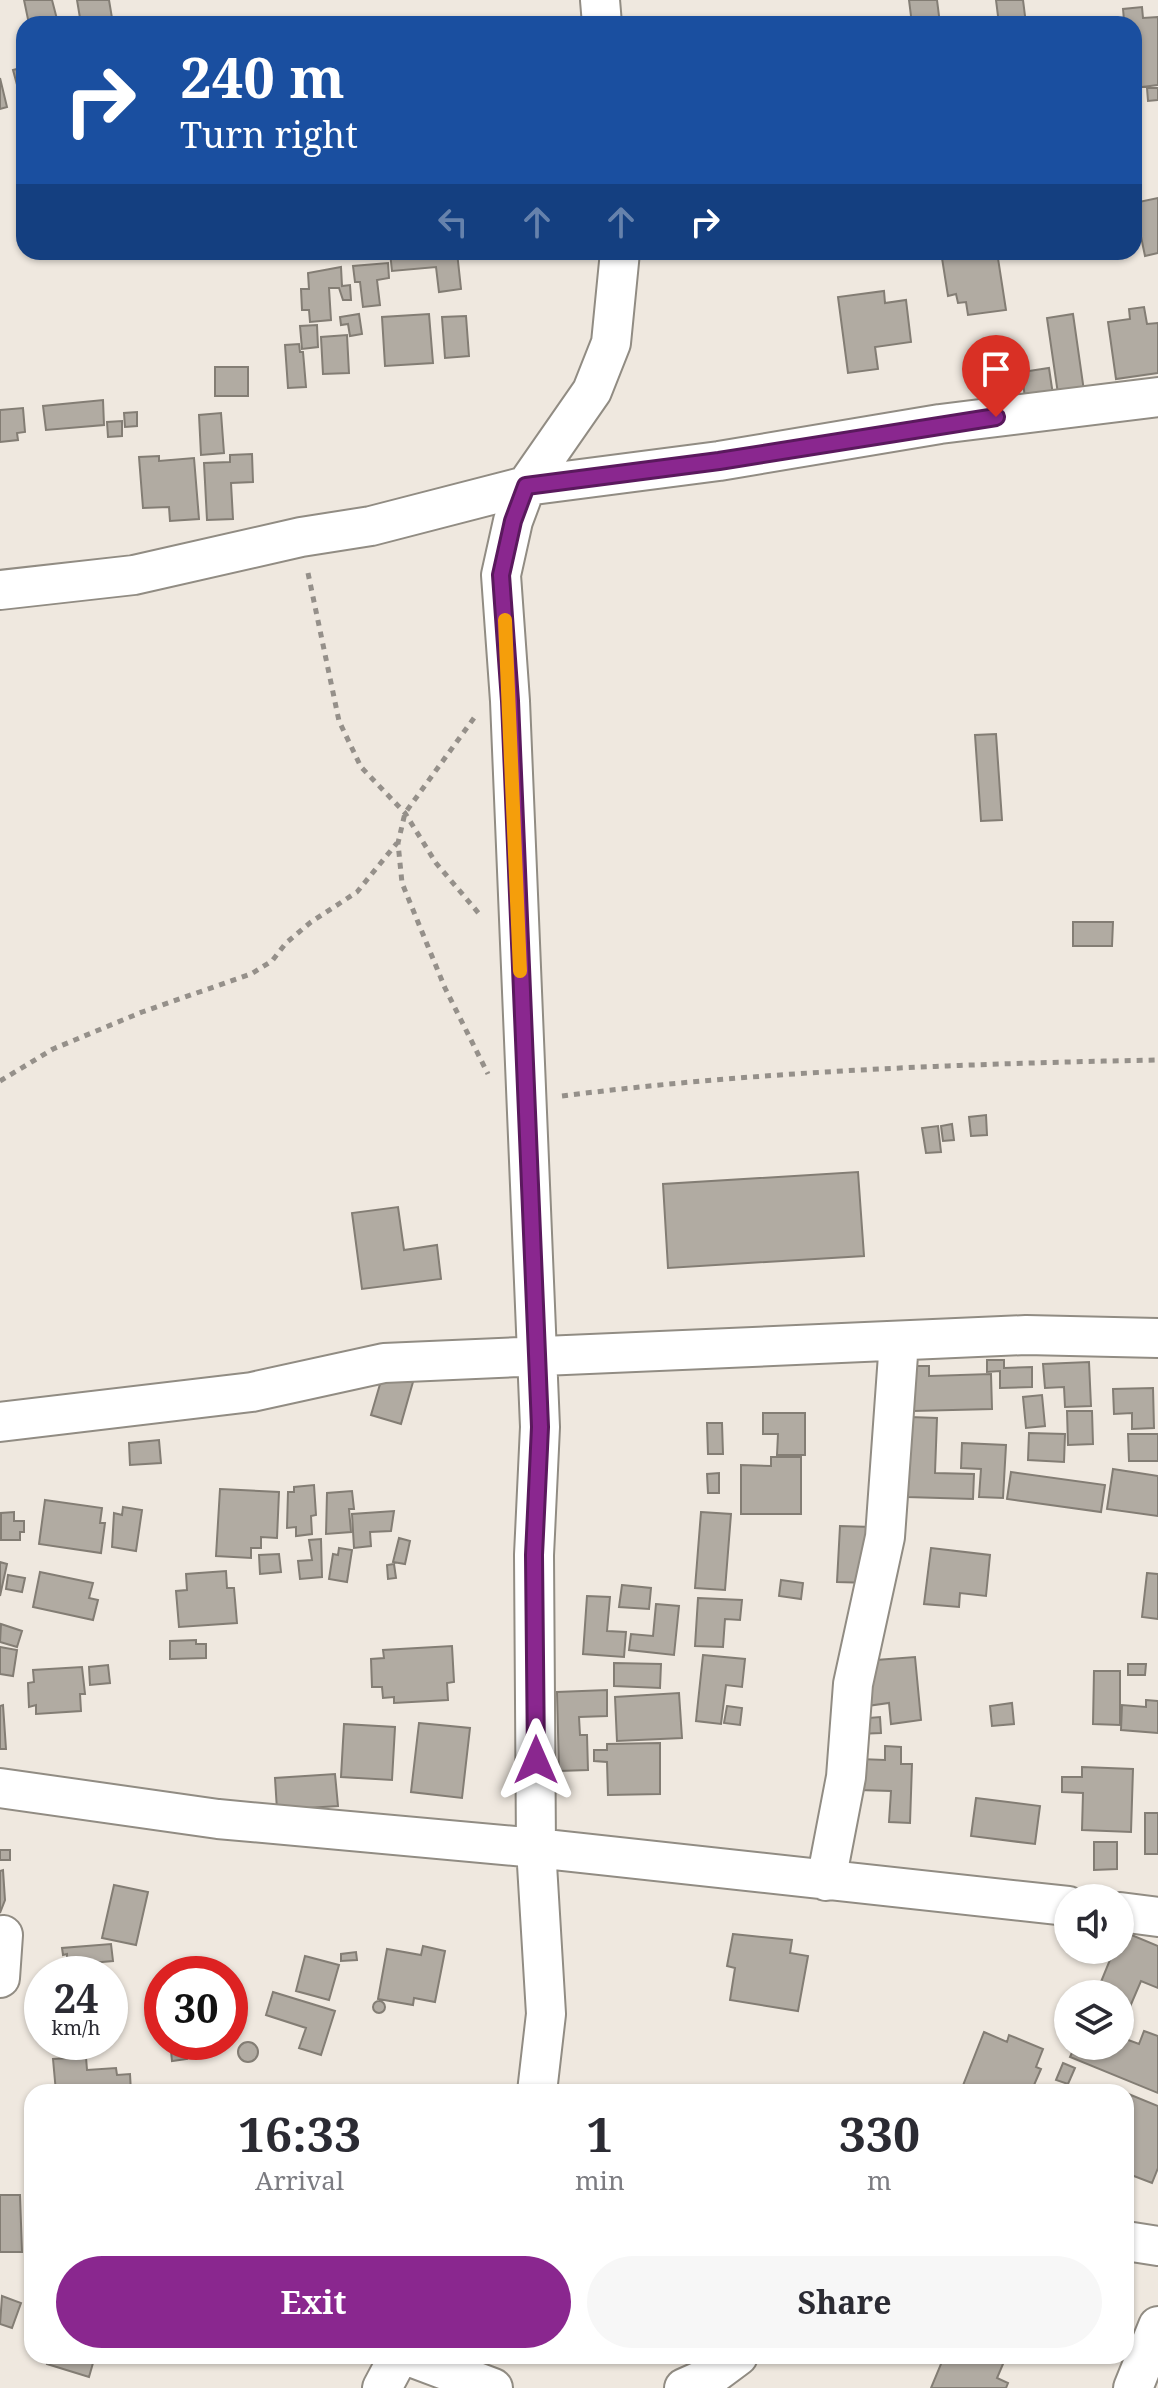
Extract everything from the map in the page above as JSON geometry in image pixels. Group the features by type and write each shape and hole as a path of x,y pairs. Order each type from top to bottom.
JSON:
{"street":[{"path":"538,2084 546,2014 536,1848 534,1555 540,1427 537,1356 511,1094 508,672 501,575 513,521 526,486 592,391 611,343 619,260"},
{"path":"0,590 134,575 301,537 371,526 526,486 719,461 940,424 1158,397"},
{"path":"0,1422 252,1392 384,1363 1026,1335 1158,1338"},
{"path":"826,1881 846,1777 853,1684 885,1537 899,1341"},
{"path":"0,1788 218,1819 536,1848 1054,1905"},
{"path":"1134,1914 1158,1917"},
{"path":"0,1978 3,1935"},
{"path":"1134,2242 1158,2246"},
{"path":"1133,2388 1158,2326"},
{"path":"382,2388 395,2364"},
{"path":"429,2364 493,2388"},
{"path":"684,2388 711,2376 727,2364"}],"path":[{"path":"301,537 339,721 361,767 405,813 436,863 482,917"},
{"path":"508,672 405,813 398,843 402,883 445,988 511,1094 991,1064 1155,1060"},
{"path":"0,1081 53,1049 142,1012 251,974 272,961 286,943 311,922 357,892 398,843"}],"building":[{"path":"24,0 52,0 56,16 27,16"},
{"path":"77,0 109,0 112,16 80,16"},
{"path":"909,0 937,0 939,16 911,16"},
{"path":"996,0 1023,0 1025,16 998,16"},
{"path":"1142,7 1143,18 1158,17 1158,85 1142,87 1142,16 1124,16 1123,9"},
{"path":"0,78 7,107 0,109"},
{"path":"1147,88 1158,88 1158,100 1148,101"},
{"path":"1158,198 1158,253 1145,256 1142,242 1142,201"},
{"path":"391,260 458,260 461,289 439,292 436,267 392,271"},
{"path":"942,260 998,260 1006,310 968,315 966,302 958,303 956,294 948,296"},
{"path":"388,263 389,278 377,280 380,305 363,307 360,282 355,282 353,266"},
{"path":"341,267 342,286 350,285 351,300 343,300 339,288 329,288 331,320 310,322 309,310 302,310 301,289 309,289 308,273"},
{"path":"884,291 885,303 906,300 911,342 875,347 878,369 848,373 838,297"},
{"path":"1144,307 1147,324 1158,323 1158,373 1116,379 1108,322 1130,319 1129,309"},
{"path":"359,314 362,334 350,336 348,324 341,325 340,317"},
{"path":"429,314 433,363 385,366 382,317"},
{"path":"1073,314 1084,391 1058,394 1047,318"},
{"path":"466,316 469,356 445,358 442,317"},
{"path":"317,325 318,347 302,349 300,326"},
{"path":"347,335 349,373 323,374 321,337"},
{"path":"299,344 300,352 303,352 306,387 288,388 285,345"},
{"path":"215,367 248,367 248,396 215,396"},
{"path":"1049,368 1053,395 1025,399 1022,372"},
{"path":"103,400 104,425 46,430 43,406"},
{"path":"23,408 25,432 17,433 18,440 0,442 0,410"},
{"path":"137,412 137,426 125,427 124,413"},
{"path":"221,413 224,453 201,455 199,415"},
{"path":"122,421 122,436 108,437 107,422"},
{"path":"252,454 253,482 231,483 233,519 207,520 204,463 230,462 230,455"},
{"path":"159,456 159,461 194,458 199,519 170,521 169,507 143,508 139,457"},
{"path":"996,734 1002,820 981,821 975,735"},
{"path":"1073,922 1113,922 1112,946 1073,946"},
{"path":"986,1115 987,1135 971,1136 969,1117"},
{"path":"952,1124 954,1140 943,1141 941,1126"},
{"path":"938,1126 941,1152 926,1153 922,1128"},
{"path":"858,1172 864,1256 668,1268 663,1184"},
{"path":"398,1207 404,1250 437,1245 441,1279 362,1289 352,1213"},
{"path":"987,1360 1004,1360 1004,1368 1032,1367 1032,1387 1000,1388 1000,1371 987,1372"},
{"path":"1089,1362 1091,1406 1065,1407 1064,1387 1045,1388 1043,1364"},
{"path":"911,1366 929,1366 929,1376 991,1374 992,1409 913,1411"},
{"path":"383,1374 413,1382 401,1424 371,1415"},
{"path":"1153,1388 1154,1428 1132,1429 1132,1413 1114,1414 1113,1389"},
{"path":"1042,1395 1045,1426 1026,1428 1023,1397"},
{"path":"1067,1411 1092,1411 1093,1444 1068,1445"},
{"path":"763,1413 805,1413 805,1455 777,1455 778,1434 763,1434"},
{"path":"910,1417 937,1418 935,1473 974,1474 973,1499 907,1497"},
{"path":"707,1423 722,1423 723,1454 708,1454"},
{"path":"1029,1433 1065,1434 1064,1462 1028,1460"},
{"path":"1128,1434 1158,1434 1158,1461 1129,1461"},
{"path":"159,1440 161,1463 130,1465 129,1443"},
{"path":"962,1443 1006,1445 1003,1498 979,1497 981,1469 961,1468"},
{"path":"771,1457 801,1457 801,1514 741,1514 741,1465 771,1466"},
{"path":"1113,1469 1158,1476 1158,1516 1107,1509"},
{"path":"1011,1472 1105,1485 1101,1512 1007,1499"},
{"path":"719,1473 719,1493 708,1493 707,1474"},
{"path":"314,1485 316,1515 311,1516 312,1534 296,1536 296,1527 287,1528 288,1492 294,1492 294,1487"},
{"path":"220,1489 279,1492 277,1538 261,1537 261,1548 251,1548 251,1558 216,1556"},
{"path":"352,1491 354,1509 349,1509 351,1532 326,1534 327,1493"},
{"path":"45,1500 102,1508 100,1523 105,1523 101,1553 39,1544"},
{"path":"123,1507 142,1510 136,1551 112,1547 114,1513 122,1515"},
{"path":"394,1511 391,1531 370,1532 371,1546 354,1548 352,1514"},
{"path":"14,1512 14,1521 24,1521 24,1532 20,1532 20,1540 1,1540 1,1513"},
{"path":"701,1512 731,1514 725,1590 695,1588"},
{"path":"840,1526 872,1527 870,1583 837,1582"},
{"path":"399,1538 410,1541 405,1564 393,1562"},
{"path":"321,1539 322,1577 300,1579 298,1561 312,1560 309,1540"},
{"path":"339,1548 352,1550 347,1582 329,1579 333,1554 338,1555"},
{"path":"931,1548 990,1555 986,1596 960,1593 959,1607 924,1604"},
{"path":"279,1554 281,1572 260,1574 259,1555"},
{"path":"0,1562 7,1564 0,1596"},
{"path":"394,1564 396,1578 388,1579 387,1565"},
{"path":"226,1571 227,1588 234,1588 237,1623 179,1627 176,1591 187,1590 186,1574"},
{"path":"40,1572 93,1583 89,1598 98,1600 93,1620 33,1607"},
{"path":"1147,1573 1158,1574 1158,1619 1142,1617"},
{"path":"8,1575 25,1578 22,1592 6,1589"},
{"path":"781,1580 803,1583 801,1599 779,1596"},
{"path":"622,1585 651,1588 649,1609 619,1607"},
{"path":"587,1596 610,1597 607,1631 626,1632 624,1657 583,1654"},
{"path":"698,1598 742,1600 740,1620 725,1619 723,1647 695,1646"},
{"path":"656,1604 679,1606 674,1655 629,1650 631,1634 653,1636"},
{"path":"1,1624 22,1631 17,1647 0,1642"},
{"path":"196,1640 196,1644 206,1644 206,1658 170,1659 170,1641"},
{"path":"452,1646 454,1682 447,1683 448,1700 394,1703 394,1697 383,1698 382,1687 372,1687 371,1659 384,1658 383,1650"},
{"path":"0,1647 17,1650 13,1676 0,1674"},
{"path":"703,1655 745,1659 742,1687 726,1685 721,1724 696,1721"},
{"path":"915,1657 921,1720 891,1724 889,1703 867,1706 863,1661"},
{"path":"614,1663 661,1664 660,1688 614,1686"},
{"path":"1128,1664 1146,1664 1145,1675 1128,1675"},
{"path":"108,1665 110,1683 90,1685 89,1667"},
{"path":"82,1667 85,1694 80,1694 81,1711 36,1714 36,1705 29,1707 28,1683 34,1682 33,1670"},
{"path":"1094,1671 1120,1671 1120,1725 1093,1724"},
{"path":"607,1690 607,1716 579,1717 580,1735 587,1735 588,1770 559,1771 557,1692"},
{"path":"679,1693 682,1738 617,1741 615,1697"},
{"path":"1146,1700 1158,1701 1158,1733 1121,1730 1122,1705 1146,1707"},
{"path":"1012,1703 1014,1724 992,1726 990,1706"},
{"path":"3,1705 6,1749 0,1749 0,1706"},
{"path":"727,1706 742,1708 740,1725 724,1723"},
{"path":"880,1717 881,1733 857,1734 857,1719"},
{"path":"419,1723 470,1728 462,1798 411,1792"},
{"path":"344,1724 395,1727 392,1780 341,1777"},
{"path":"660,1743 660,1794 608,1795 607,1762 594,1761 594,1750 607,1750 607,1744"},
{"path":"885,1746 901,1747 901,1764 912,1764 910,1823 889,1822 891,1791 859,1790 860,1759 885,1760"},
{"path":"1082,1767 1133,1769 1131,1832 1082,1830 1083,1793 1062,1792 1062,1777 1082,1777"},
{"path":"335,1774 338,1806 277,1810 275,1778"},
{"path":"976,1798 1040,1806 1035,1844 971,1836"},
{"path":"1145,1813 1158,1813 1158,1854 1145,1854"},
{"path":"1094,1842 1117,1842 1117,1869 1094,1870"},
{"path":"0,1850 10,1850 10,1860 0,1860"},
{"path":"3,1870 5,1900 0,1913 0,1871"},
{"path":"114,1885 148,1892 136,1945 102,1938"},
{"path":"733,1934 792,1940 790,1953 808,1956 798,2011 730,2000 735,1968 727,1966"},
{"path":"1134,1936 1158,1946 1158,1988 1141,1981 1134,1997 1134,1980 1102,1980 1108,1964 1134,1964"},
{"path":"111,1944 112,1956 67,1956 63,1955 62,1948"},
{"path":"423,1946 445,1951 435,2002 414,1998 413,2005 378,1999 387,1949 421,1955"},
{"path":"356,1952 357,1960 341,1961 341,1954"},
{"path":"305,1956 339,1965 329,2000 296,1991"},
{"path":"273,1992 335,2011 321,2055 299,2048 306,2028 266,2015"},
{"path":"379,2001 385,2007 379,2013 373,2007"},
{"path":"1144,2031 1158,2036 1158,2093 1077,2060 1134,2060 1134,2042 1139,2044"},
{"path":"984,2032 1007,2042 1009,2035 1043,2049 1036,2067 1041,2069 1034,2084 964,2084"},
{"path":"248,2042 258,2048 258,2056 252,2062 242,2060 248,2060"},
{"path":"53,2060 86,2060 87,2070 116,2068 117,2075 130,2074 131,2084 55,2084"},
{"path":"1063,2063 1075,2068 1068,2084 1056,2080"},
{"path":"1134,2096 1158,2106 1158,2168 1152,2183 1134,2176"},
{"path":"0,2195 20,2195 22,2252 0,2252"},
{"path":"2,2296 21,2303 12,2328 0,2324"},
{"path":"47,2364 93,2364 89,2377"},
{"path":"941,2364 1003,2364 997,2378 1008,2383 1006,2388 931,2388"}],"slow traffic":[{"path":"505,620 520,971"}],"route":[{"path":"536,1760 534,1555 540,1427 510,701 501,575 513,521 526,486 719,461 996,417"}]}
